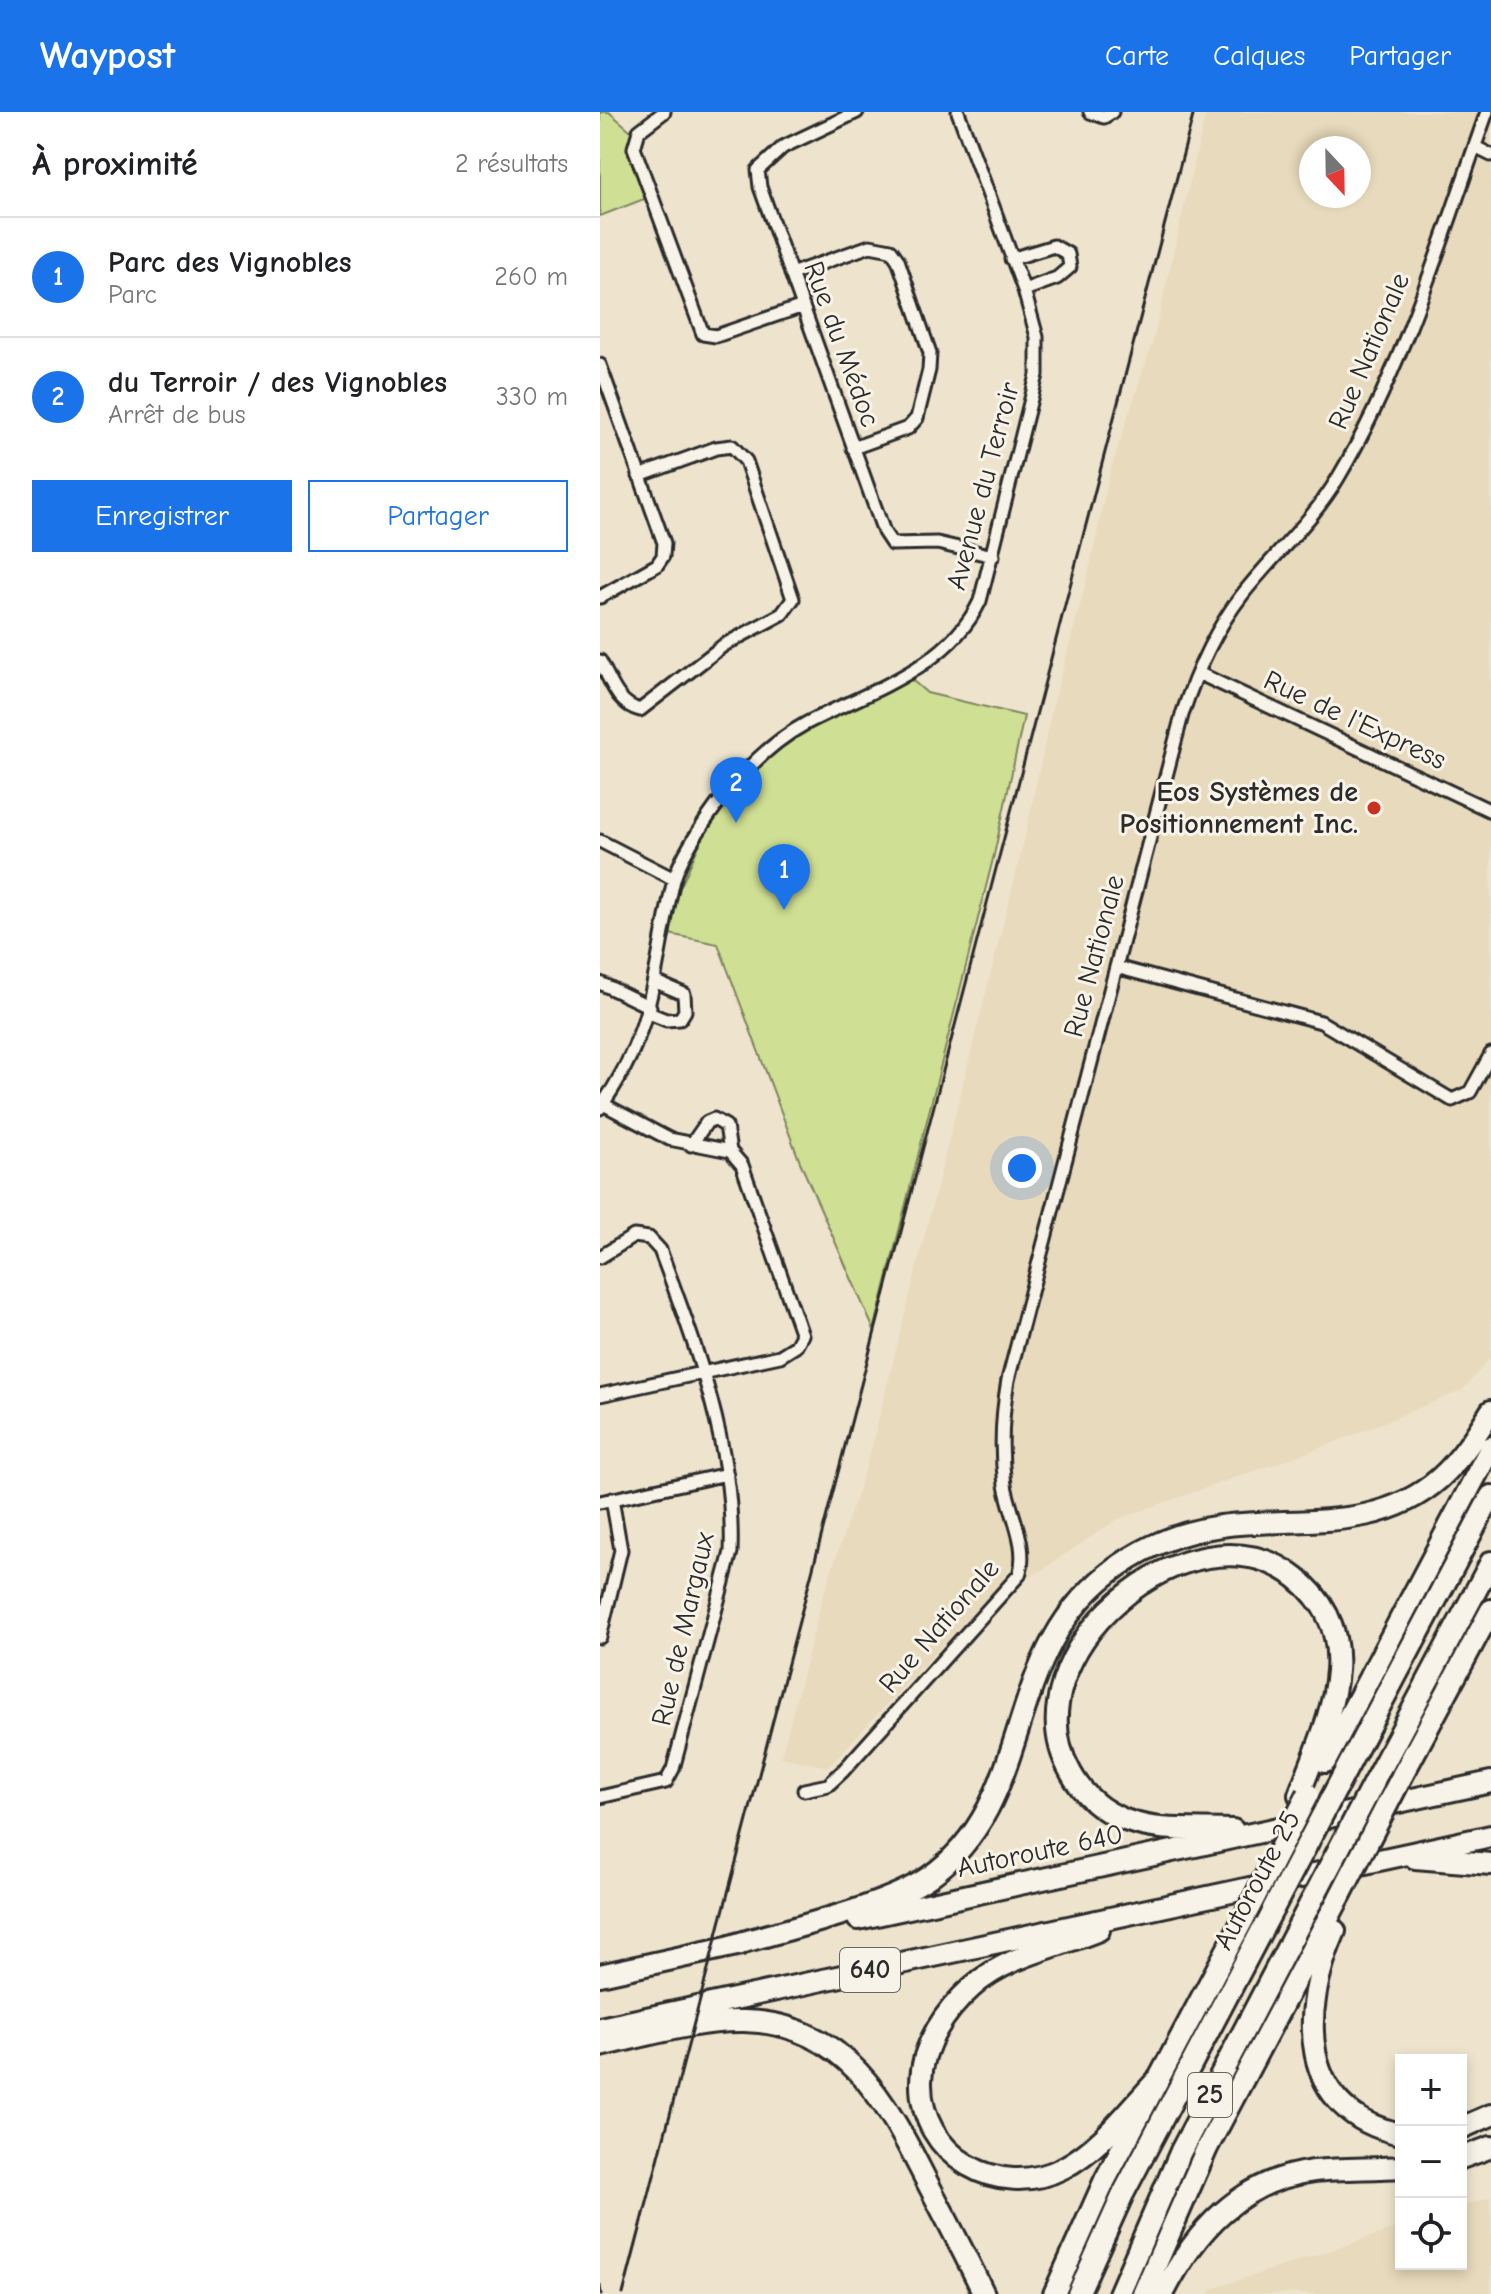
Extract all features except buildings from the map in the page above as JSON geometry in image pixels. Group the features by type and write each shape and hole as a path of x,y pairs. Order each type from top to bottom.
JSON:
{"highway":[{"path":"730,1946 897,1894 931,1875 962,1849 981,1824 995,1797 1029,1689 1049,1642 1083,1596 1114,1569 1157,1544 1196,1530 1229,1525 1344,1519 1391,1508 1417,1495 1446,1472 1491,1411"},
{"path":"1303,1795 1491,1447"},
{"name":"Autoroute 25","path":"1078,2294 1123,2194 1491,1496"},
{"path":"1054,2294 1095,2200 1288,1831 1327,1725 1337,1678 1333,1633 1321,1606 1310,1591 1274,1564 1243,1555 1220,1555 1172,1568 1117,1603 1076,1652 1059,1692 1056,1715 1058,1739 1074,1779 1096,1804 1137,1824 1162,1828 1261,1831"},
{"name":"Autoroute 25","path":"1119,2294 1181,2151 1491,1562"},
{"path":"1143,2294 1207,2148 1344,1896 1402,1776 1491,1610"},
{"name":"Autoroute 640","path":"600,1975 1490,1782"},
{"name":"640","path":"600,2028 1491,1836"},
{"path":"1395,1856 1491,1864"},
{"path":"1344,1896 1317,1977 1311,2013 1314,2050 1324,2079 1342,2103 1364,2121 1395,2132"},
{"path":"1141,1912 1072,1941 1021,1957 980,1981 957,2001 935,2034 924,2061 921,2089 930,2124 949,2152 976,2171 1018,2180 1055,2171 1083,2155 1156,2081"},
{"path":"600,2046 697,2026 746,2021 787,2028 827,2046 862,2073 887,2105 984,2294"},
{"path":"1466,2126 1491,2115"},
{"path":"1467,2156 1491,2147"},
{"path":"1163,2294 1202,2231 1246,2194 1272,2181 1311,2171 1395,2167"}],"street":[{"path":"664,112 639,131 634,148 703,334 716,336 803,306"},
{"name":"Rue du Médoc","path":"857,112 844,114 783,147 758,170 760,187 884,532 892,544 937,543 993,556"},
{"name":"Avenue du Terroir","path":"602,1106 629,1063 649,1010 674,879 730,788 771,748 804,725 905,674 947,646 971,620 993,556 1037,375 1037,337 1024,290 958,112"},
{"path":"1090,112 1104,117 1112,112"},
{"name":"Rue Nationale","path":"804,1790 828,1785 842,1772 1019,1575 1022,1550 1003,1471 1006,1392 1182,715 1198,673 1230,611 1312,515 1346,464 1412,318 1487,112"},
{"path":"1475,147 1491,155"},
{"path":"791,274 870,246 891,250 898,260 930,353 929,370 917,418 908,428 853,448"},
{"path":"1011,259 1054,246 1068,254 1070,267 1057,278 1024,290"},
{"path":"600,365 664,543 663,556 657,565 600,597"},
{"path":"600,661 627,707 640,710 724,645 782,614 793,599 746,461 732,446 716,448 639,476"},
{"name":"Rue de l'Express","path":"1198,673 1491,811"},
{"path":"600,841 674,879"},
{"path":"1116,967 1321,1022 1443,1096 1459,1100 1470,1092 1491,1054"},
{"path":"600,983 666,1020 680,1019 685,1011 684,994 656,982"},
{"path":"602,1106 691,1145 730,1151"},
{"path":"600,1395 789,1353 802,1335 742,1165 730,1151 726,1126 714,1119 707,1122 691,1145"},
{"name":"Rue de Margaux","path":"600,1257 634,1236 649,1238 660,1250 703,1371 732,1493 731,1552 673,1769 666,1782 600,1797"},
{"path":"601,1633 621,1550 606,1500 727,1474"}],"shaded area":[{"path":"1206,112 1491,112 1491,1357 1463,1390 1331,1444 1118,1519 1031,1577 1009,1569 997,1587 828,1767 781,1757 822,1600 869,1457 1025,837 1052,709 1088,575 1110,471 1153,341"},
{"path":"1491,2197 1491,2294 1210,2294 1212,2289 1395,2229 1395,2270 1467,2270 1467,2205"}],"green space":[{"path":"600,112 609,112 637,136 634,148 652,196 600,216"},
{"path":"905,674 927,693 1024,716 994,855 874,1330 800,1162 718,944 669,934 674,887 681,886 713,813 753,772 800,731"}],"railway":[{"path":"623,2294 1194,112"},
{"path":"600,2285 601,2294"}],"place":[{"name":"Eos Systèmes de Positionnement Inc.","path":"1374,808"},
{"name":"du Terroir / des Vignobles","path":"736,823"},
{"name":"Parc des Vignobles","path":"784,910"}]}
